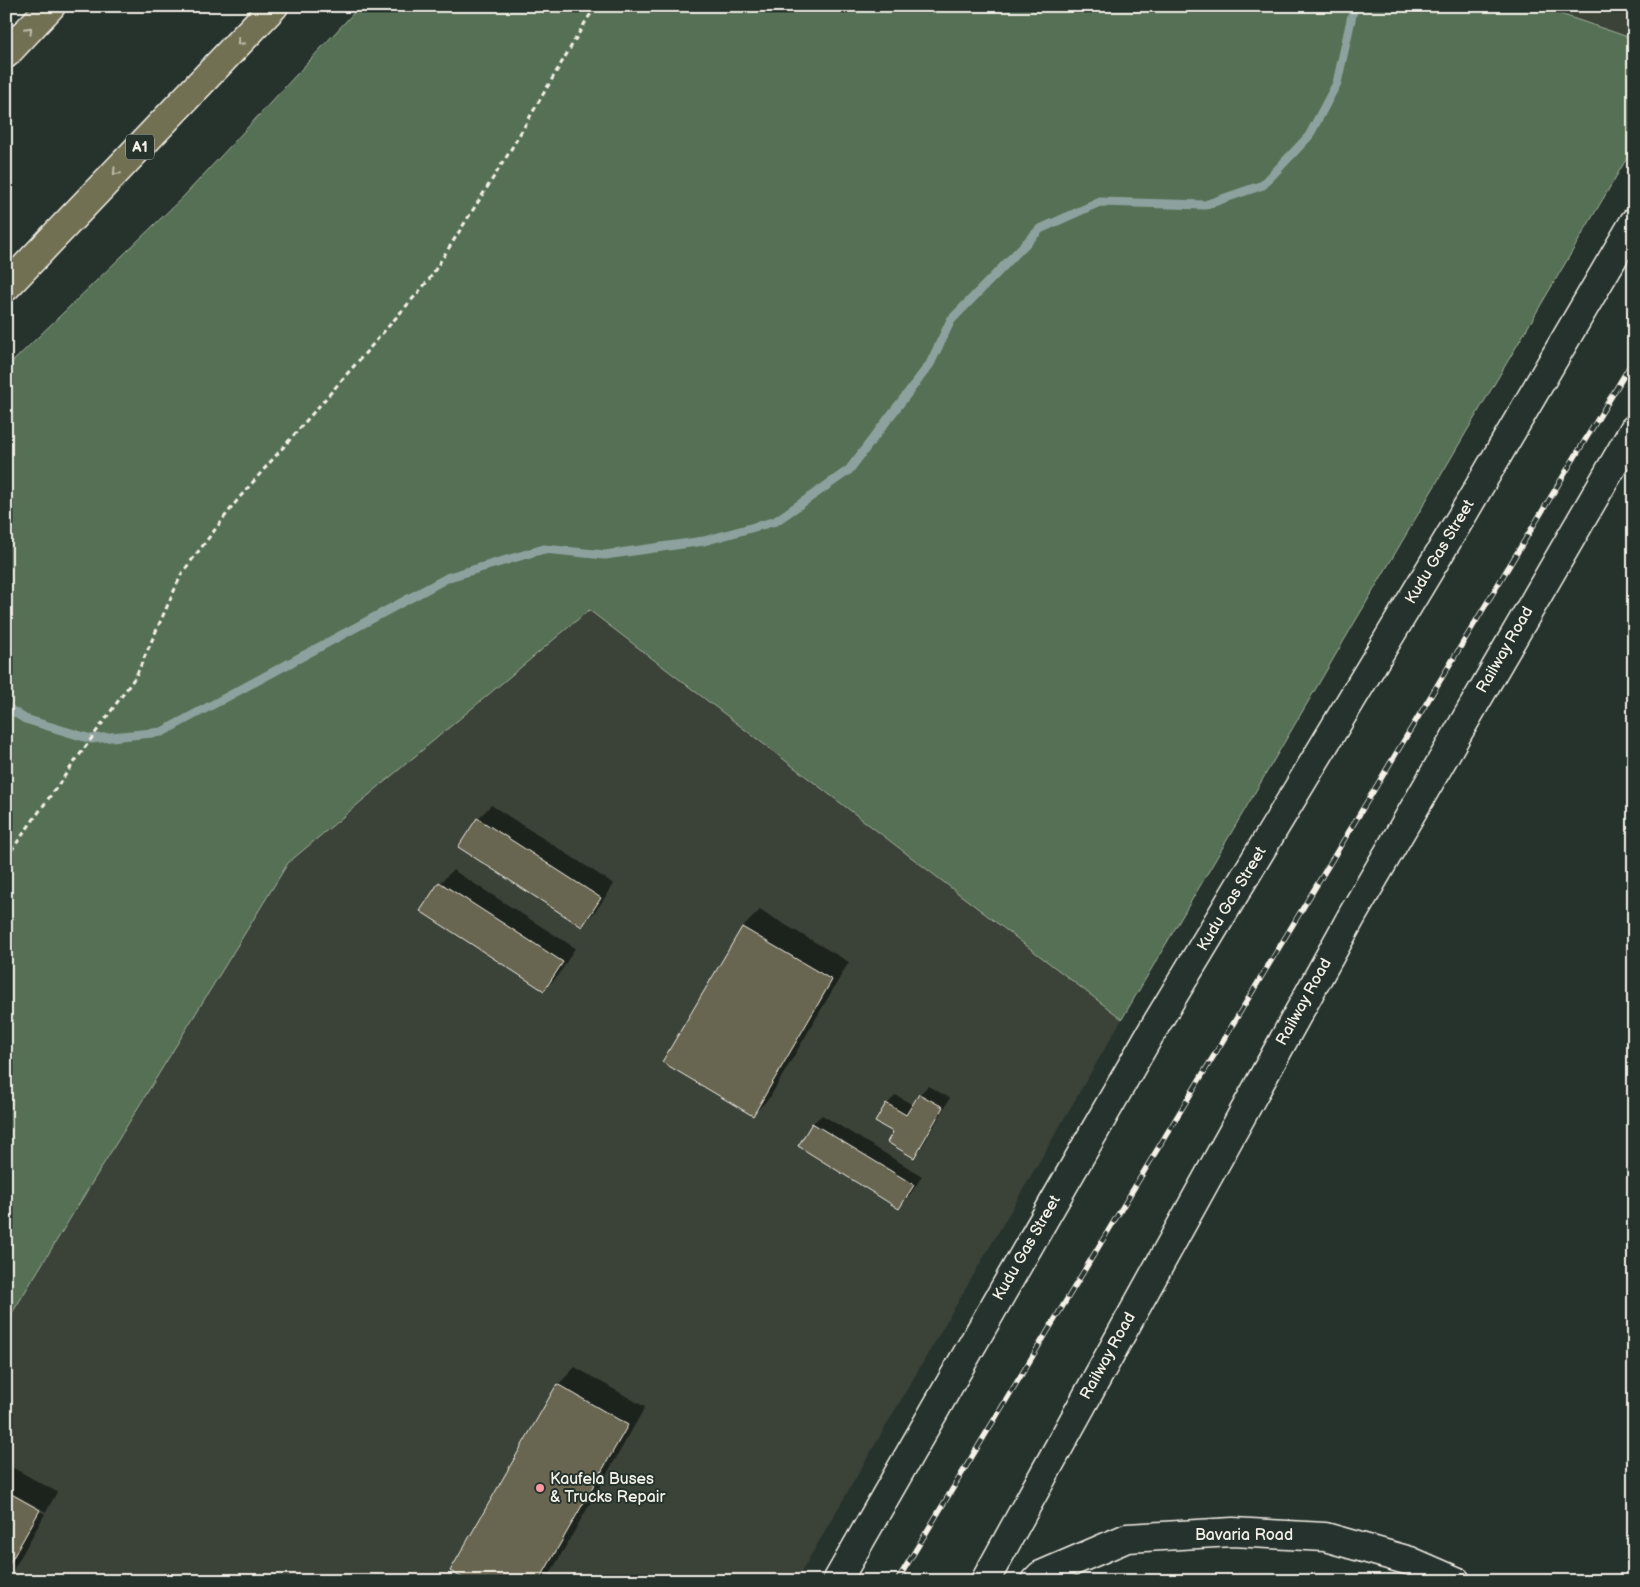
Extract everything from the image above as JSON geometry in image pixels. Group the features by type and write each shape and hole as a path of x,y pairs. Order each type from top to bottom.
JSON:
{"highway":[{"path":"6,54 51,6"},
{"name":"A1","path":"6,287 274,6"}],"street":[{"name":"Kudu Gas Street","path":"837,1581 1149,1036 1462,516 1634,222"},
{"name":"Railway Road","path":"985,1581 1348,922 1634,429"},
{"name":"Bavaria Road","path":"1035,1581 1041,1575 1127,1538 1233,1532 1325,1537 1410,1561 1456,1581"}],"path":[{"path":"6,858 136,676 182,573 238,498 428,281 507,156 596,6"},
{"path":"1626,1581 1634,1572"}],"shaded area":[{"path":"1537,6 1634,6 1634,39"},
{"path":"589,610 1122,1019 796,1581 6,1581 6,1323 288,863"}],"green space":[{"path":"360,6 1537,6 1634,39 1634,146 1122,1019 589,610 288,863 6,1323 6,368 183,197"}],"building":[{"path":"477,818 601,898 582,927 458,847"},
{"path":"439,882 563,962 544,991 420,911"},
{"path":"742,927 832,980 753,1116 662,1062"},
{"path":"919,1094 943,1107 914,1158 887,1142 893,1132 875,1122 886,1103 906,1115"},
{"path":"812,1123 914,1185 899,1209 798,1146"},
{"path":"557,1384 628,1425 539,1581 468,1581 450,1571"},
{"path":"6,1491 40,1510 6,1570"}],"waterway":[{"path":"6,707 25,719 91,739 162,732 449,577 544,549 605,555 704,541 776,521 849,470 930,364 951,320 1040,229 1100,202 1205,205 1263,185 1309,136 1337,83 1354,6"}],"railway":[{"path":"897,1581 1634,359"}],"place":[{"name":"Kaufela Buses & Trucks Repair","path":"540,1488"}]}
